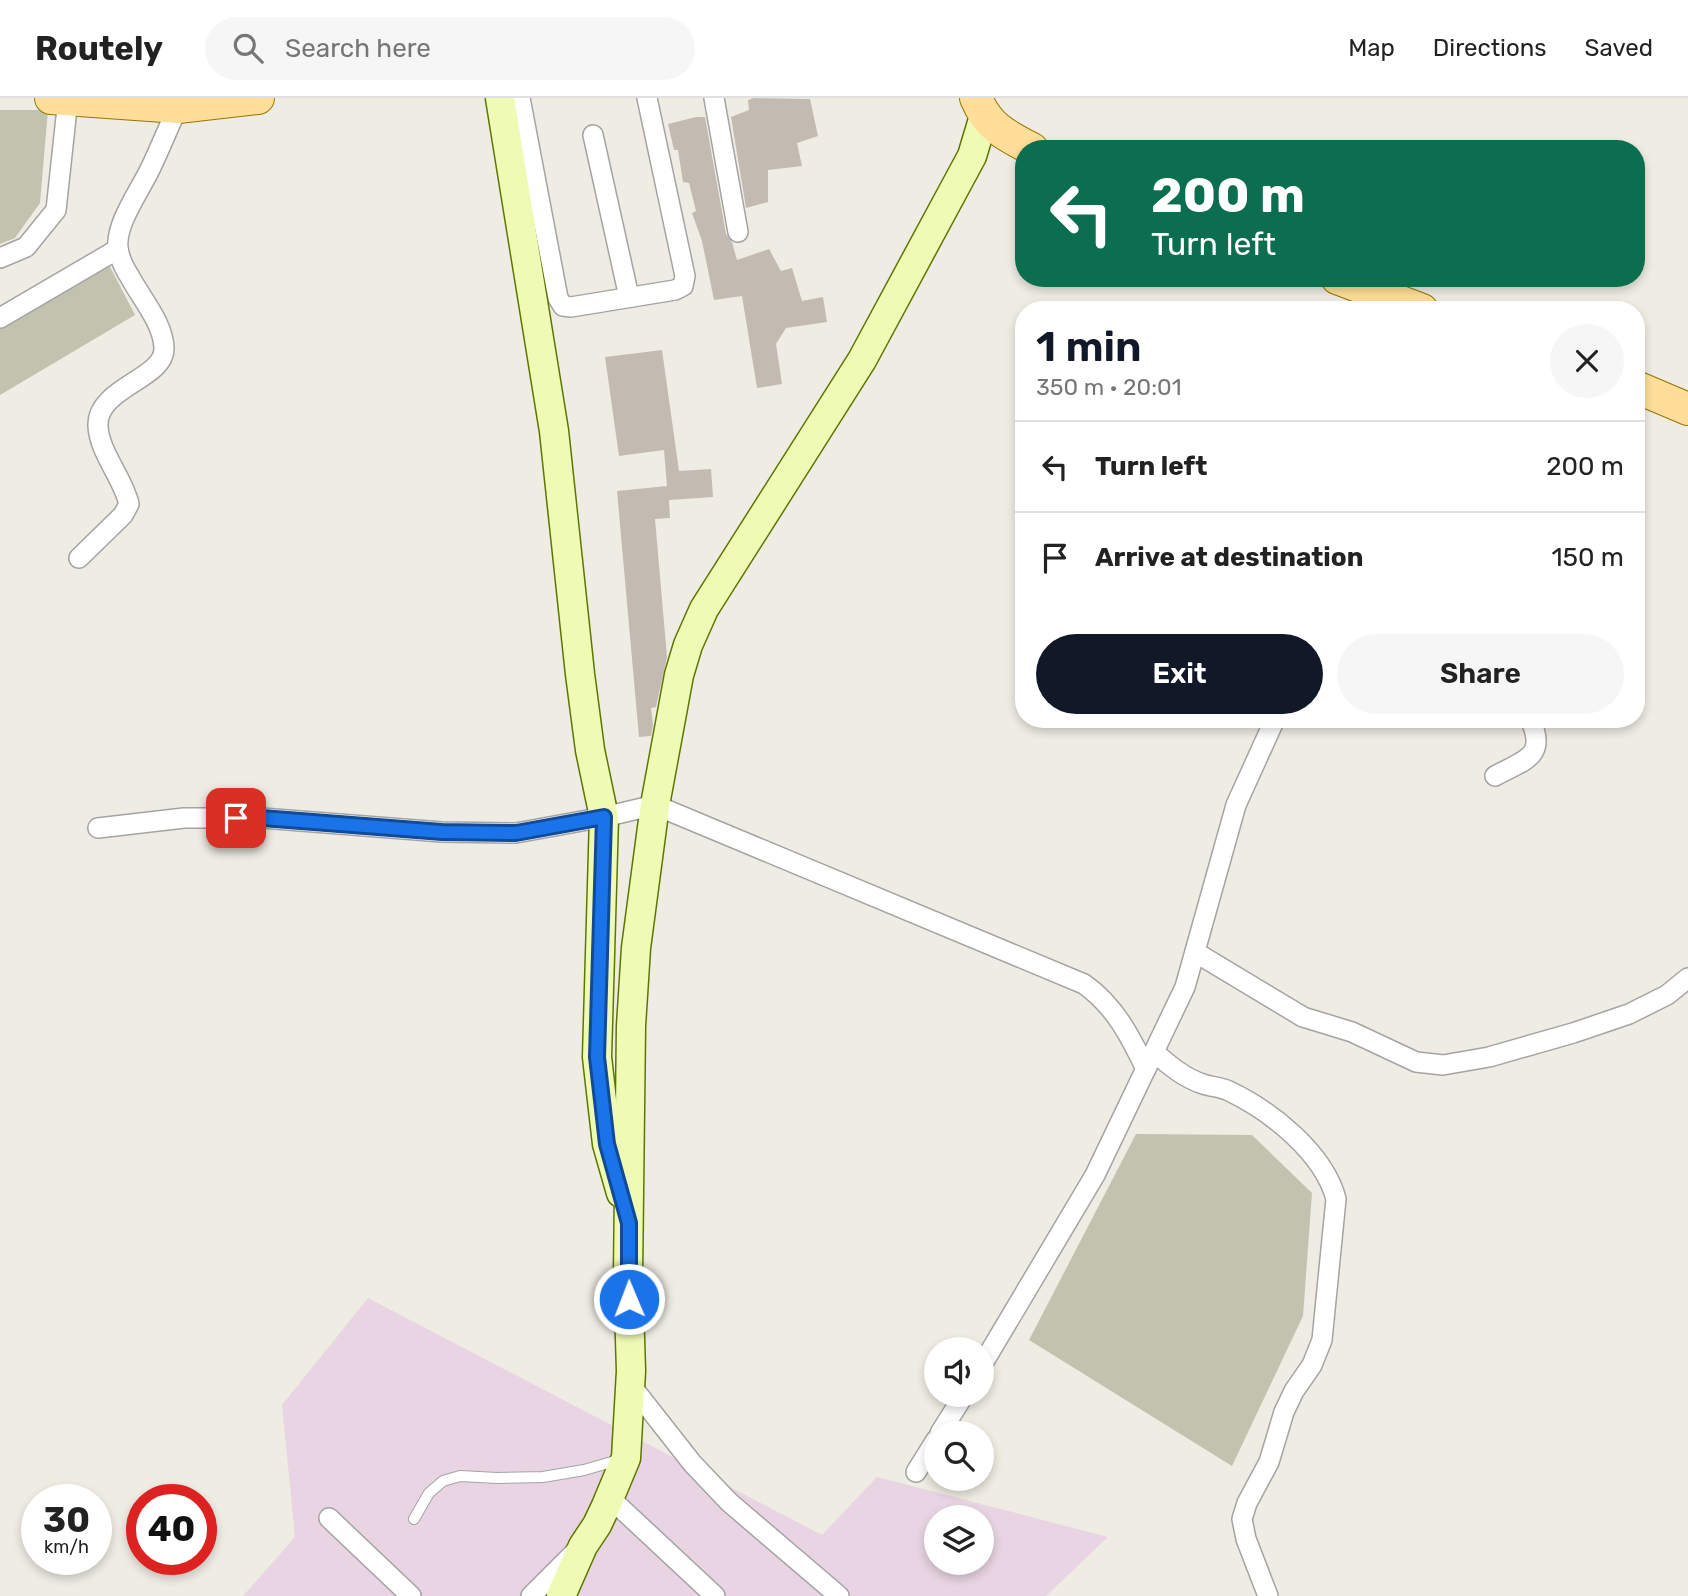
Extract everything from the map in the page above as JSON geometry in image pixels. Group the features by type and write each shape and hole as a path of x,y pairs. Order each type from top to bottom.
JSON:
{"main road":[{"path":"51,98 177,102 258,98"},
{"path":"980,107 1004,134 1015,140"},
{"path":"1361,287 1398,301"},
{"path":"1645,391 1688,409"}],"street":[{"path":"500,98 554,431 590,750 604,817 597,1057 607,1144 629,1223"},
{"path":"520,98 558,298 563,306 571,307 675,290 683,286 685,276 647,98"},
{"path":"714,98 738,232"},
{"path":"0,258 26,247 56,210 68,99"},
{"path":"79,558 130,504 99,435 97,421 115,395 156,365 164,352 163,340 155,320 128,274 118,249 120,231 151,168 177,102"},
{"path":"561,1596 583,1546 610,1498 626,1458 630,1384 631,1027 635,961 655,805 679,675 688,645 704,609 862,359 972,156 980,107"},
{"path":"593,135 629,297"},
{"path":"0,318 118,249"},
{"path":"994,1345 1095,1175 1185,987 1236,805 1271,728"},
{"path":"1495,776 1531,756 1537,749 1534,728"},
{"path":"98,828 184,818 262,818 442,832 516,833 655,805 1084,985 1101,996 1150,1060 1202,1083 1225,1089 1248,1101 1286,1129 1316,1158 1332,1182 1336,1199 1322,1340 1312,1365 1294,1391 1284,1412 1269,1462 1247,1503 1242,1519 1246,1539 1268,1596"},
{"path":"1195,952 1303,1017 1352,1032 1416,1062 1443,1065 1489,1057 1629,1014 1667,995 1688,978"},
{"path":"630,1384 692,1463 729,1502 839,1596"},
{"path":"916,1472 924,1459"},
{"path":"610,1498 715,1596"},
{"path":"329,1518 411,1596"},
{"path":"531,1596 583,1546"}],"lane":[{"path":"414,1520 429,1493 443,1481 460,1476 543,1477 584,1470 626,1458"}],"shaded area":[{"path":"0,110 48,110 40,203 15,238 0,244"},
{"path":"108,263 135,315 0,395 0,329"},
{"path":"1136,1134 1252,1135 1312,1193 1303,1316 1232,1466 1029,1340"},
{"path":"368,1298 822,1535 877,1477 985,1505 924,1505 924,1575 994,1575 994,1507 1108,1537 1046,1596 243,1596 295,1537 282,1405"}],"building":[{"path":"810,99 818,136 797,143 802,166 768,170 768,202 746,208 731,117 749,110 748,100"},
{"path":"705,117 726,234 732,242 737,260 769,249 781,271 792,268 802,301 823,297 827,322 786,328 776,344 782,384 757,388 742,296 714,300 702,241 692,213 696,211 689,183 683,182 678,150 674,150 668,124"},
{"path":"662,350 679,471 711,469 713,497 669,500 670,518 655,519 667,657 656,707 651,708 651,736 639,737 617,491 667,486 664,450 619,456 605,357"}],"route":[{"path":"236,818 442,832 516,833 604,817 597,1057 607,1144 629,1223 629,1299"}]}
